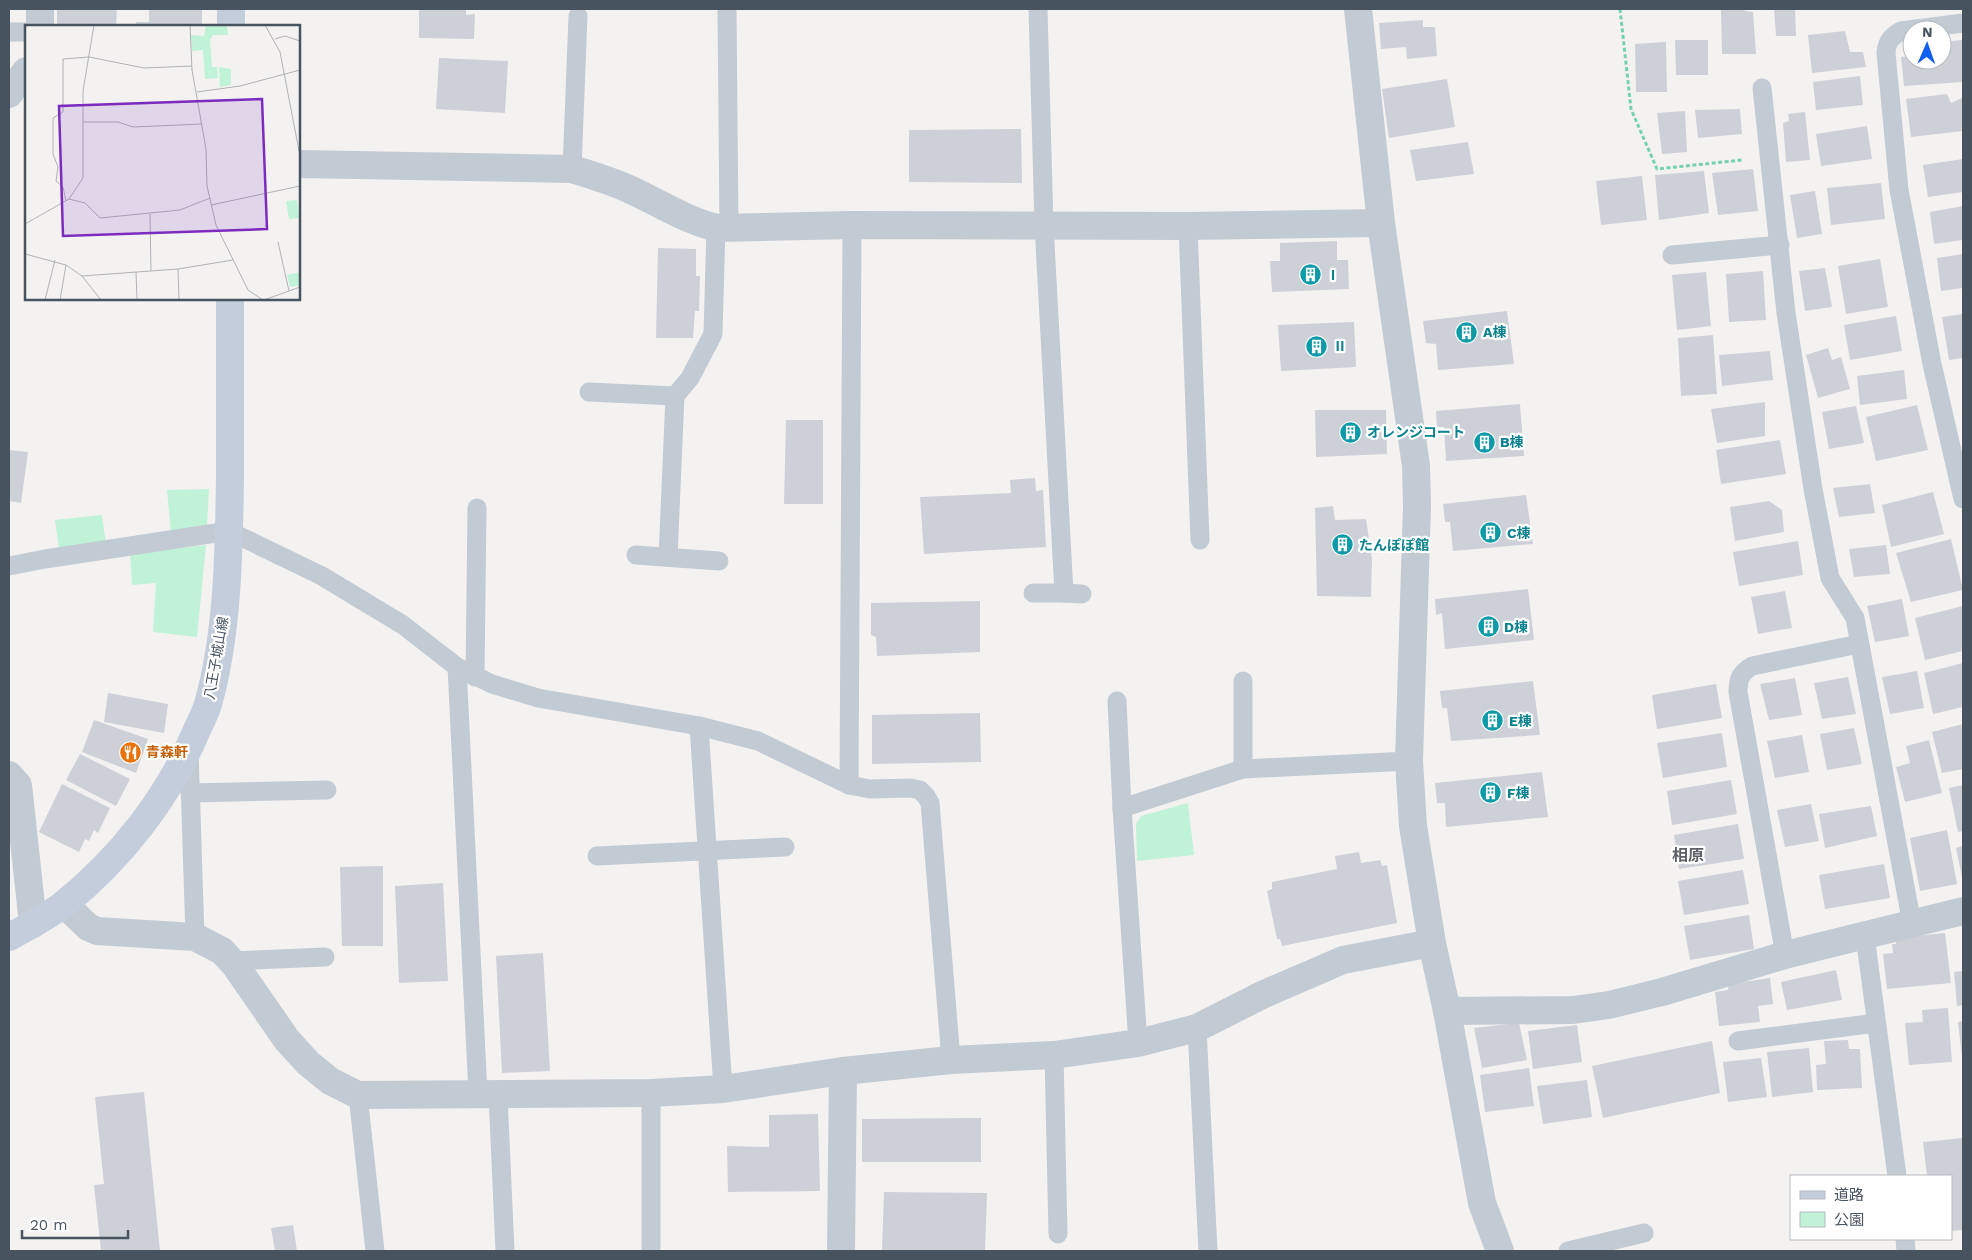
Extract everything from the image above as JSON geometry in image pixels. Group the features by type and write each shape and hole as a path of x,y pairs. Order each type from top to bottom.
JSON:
{"main road":[{"path":"231,9 231,25"},
{"name":"八王子城山線","path":"9,937 64,904 105,866 137,831 164,792 189,750 207,707 213,684 225,600 229,531 230,300"}],"street":[{"path":"40,9 40,25"},
{"path":"1358,9 1381,223 1416,466 1417,506 1409,761 1413,826 1432,943 1447,1011 1482,1203 1500,1251"},
{"path":"9,94 25,72"},
{"path":"300,164 572,169 613,182 699,224 722,228 852,225 1188,226 1381,223"},
{"path":"9,776 18,785 33,924"},
{"path":"64,904 88,927 97,930 195,938 222,951 287,1040 308,1063 330,1081 358,1095 651,1093 723,1089 843,1072 951,1060 1054,1054 1138,1043 1197,1028 1264,994 1343,960 1432,943"},
{"path":"1447,1011 1573,1010 1609,1005 1662,992 1785,954 1963,911"},
{"path":"841,1251 843,1072"}],"lane":[{"path":"668,557 675,396 690,378 713,334 722,228 727,9"},
{"path":"1038,9 1044,225 1064,594"},
{"path":"572,169 578,16"},
{"path":"1963,23 1901,31 1892,36 1887,44 1886,53 1900,190 1932,364 1963,499"},
{"path":"9,32 25,32"},
{"path":"1762,88 1788,323 1813,489 1830,578 1854,618 1912,924"},
{"path":"849,785 852,225"},
{"path":"1188,226 1200,540"},
{"path":"1672,255 1780,245"},
{"path":"589,392 675,396"},
{"path":"475,677 477,508"},
{"path":"9,566 45,558 229,531 322,576 403,625 457,667 475,677 538,698 699,726 758,741 849,785 870,789 910,788 920,790 930,803 951,1060"},
{"path":"636,556 719,561"},
{"path":"1033,593 1082,594"},
{"path":"1785,954 1738,692 1738,680 1743,672 1752,666 1859,644"},
{"path":"457,667 488,1095 505,1251"},
{"path":"1243,682 1243,768"},
{"path":"1117,701 1122,808 1138,1043"},
{"path":"699,726 723,1089"},
{"path":"189,750 195,938"},
{"path":"1122,808 1243,768 1409,761"},
{"path":"190,793 327,790"},
{"path":"597,856 785,847"},
{"path":"1865,936 1896,1175"},
{"path":"231,961 325,957"},
{"path":"1738,1040 1876,1023"},
{"path":"1197,1028 1208,1251"},
{"path":"1054,1054 1058,1234"},
{"path":"651,1093 651,1251"},
{"path":"358,1095 375,1251"},
{"path":"1568,1251 1644,1233"}],"path":[{"path":"1620,9 1631,109 1657,169 1770,157"}],"green space":[{"path":"209,489 207,527 171,533 167,490"},
{"path":"102,515 106,544 59,549 55,520"},
{"path":"206,545 197,637 153,632 156,583 132,585 130,554"},
{"path":"1188,803 1194,855 1137,861 1136,824 1141,816"}],"building":[{"path":"57,9 117,9 116,25 57,25"},
{"path":"149,9 202,9 202,25 136,25 136,22 149,22"},
{"path":"419,9 466,9 466,15 475,14 474,39 419,38"},
{"path":"1721,9 1744,9 1745,11 1753,12 1756,54 1722,54"},
{"path":"1774,9 1795,9 1796,36 1776,36"},
{"path":"1423,20 1423,27 1435,27 1437,56 1407,59 1406,47 1381,49 1379,23"},
{"path":"1845,31 1850,52 1863,52 1866,67 1812,73 1808,35"},
{"path":"1675,40 1708,40 1708,75 1676,75"},
{"path":"1963,40 1963,82 1904,86 1902,70 1952,70 1952,41"},
{"path":"1666,42 1667,92 1636,92 1635,44"},
{"path":"439,58 508,61 505,113 436,109"},
{"path":"1860,76 1863,105 1816,110 1813,82"},
{"path":"1447,79 1455,127 1389,138 1382,89"},
{"path":"1947,94 1951,103 1962,98 1963,131 1911,137 1906,99"},
{"path":"1740,109 1742,134 1698,138 1695,110"},
{"path":"1685,111 1687,152 1662,154 1657,113"},
{"path":"1805,112 1810,160 1786,162 1783,123 1789,121 1788,114"},
{"path":"1867,126 1872,159 1821,166 1816,134"},
{"path":"1021,129 1022,183 909,182 909,130"},
{"path":"1468,142 1474,174 1416,181 1410,150"},
{"path":"1963,159 1963,192 1928,197 1923,165"},
{"path":"1753,169 1758,211 1718,215 1712,173"},
{"path":"1704,171 1709,213 1659,220 1655,175"},
{"path":"1642,176 1647,220 1601,225 1596,181"},
{"path":"1881,183 1885,219 1831,225 1827,188"},
{"path":"1815,191 1822,234 1797,238 1790,195"},
{"path":"1963,206 1963,240 1934,244 1930,212"},
{"name":"Ⅰ","path":"1337,241 1337,260 1348,260 1349,289 1272,292 1270,261 1280,261 1280,243"},
{"path":"658,248 696,249 696,276 700,276 699,311 695,311 693,338 656,338"},
{"path":"1963,254 1963,288 1941,291 1937,258"},
{"path":"1880,259 1888,307 1846,314 1838,266"},
{"path":"1825,268 1832,307 1805,311 1799,271"},
{"path":"1763,271 1766,320 1729,322 1726,274"},
{"path":"1706,272 1711,326 1677,330 1672,275"},
{"name":"A棟","path":"1507,311 1514,364 1438,370 1436,344 1426,343 1423,321"},
{"path":"1963,314 1963,358 1949,360 1942,317"},
{"path":"1896,316 1902,351 1850,360 1844,325"},
{"name":"Ⅱ","path":"1354,322 1356,367 1281,371 1278,325"},
{"path":"1713,335 1717,394 1681,396 1678,338"},
{"path":"1828,348 1832,360 1841,357 1850,389 1818,398 1806,355"},
{"path":"1770,351 1773,380 1722,386 1719,355"},
{"path":"1904,370 1907,399 1860,405 1857,376"},
{"path":"1765,402 1765,436 1717,443 1711,409"},
{"name":"B棟","path":"1520,404 1524,456 1446,461 1444,427 1437,427 1436,411"},
{"path":"1917,405 1928,450 1876,461 1866,417"},
{"path":"1856,406 1864,443 1829,449 1822,412"},
{"name":"オレンジコート","path":"1315,410 1386,410 1387,454 1316,457"},
{"path":"786,420 823,420 823,504 784,504"},
{"path":"1780,440 1786,474 1721,484 1716,450"},
{"path":"9,450 28,452 21,503 9,501"},
{"path":"1035,478 1036,491 1043,490 1046,547 924,554 920,497 1011,493 1010,480"},
{"path":"1870,484 1875,513 1839,517 1833,488"},
{"path":"1933,492 1944,534 1891,547 1882,505"},
{"name":"C棟","path":"1526,495 1533,544 1453,551 1450,522 1445,522 1443,504"},
{"path":"1769,501 1782,510 1784,532 1735,541 1730,507"},
{"name":"たんぽぽ館","path":"1333,506 1335,520 1366,519 1372,559 1371,597 1317,596 1315,508"},
{"path":"1951,539 1963,590 1911,602 1896,553"},
{"path":"1798,541 1803,575 1739,586 1733,552"},
{"path":"1886,545 1890,574 1854,577 1849,549"},
{"name":"D棟","path":"1528,589 1534,640 1445,649 1442,613 1436,615 1435,599"},
{"path":"1785,591 1792,628 1758,634 1751,597"},
{"path":"1902,599 1909,636 1875,642 1867,606"},
{"path":"980,601 980,652 877,656 876,637 871,635 871,603"},
{"path":"1963,606 1963,651 1925,660 1915,618"},
{"path":"1963,663 1963,707 1933,714 1924,673"},
{"path":"1917,671 1924,708 1890,714 1882,677"},
{"path":"1848,677 1856,714 1822,719 1814,683"},
{"path":"1795,678 1802,715 1769,720 1760,684"},
{"name":"E棟","path":"1533,681 1540,735 1451,741 1447,708 1442,708 1440,691"},
{"path":"1716,684 1722,718 1657,729 1652,695"},
{"path":"108,693 168,704 164,733 104,722"},
{"path":"980,713 981,762 872,764 872,715"},
{"path":"94,720 148,739 136,773 82,752"},
{"path":"1963,724 1963,769 1942,773 1932,732"},
{"path":"1854,728 1862,764 1827,770 1820,734"},
{"path":"1722,733 1727,767 1663,778 1657,743"},
{"path":"1802,735 1809,772 1775,778 1767,741"},
{"path":"1929,740 1942,793 1905,802 1896,767 1910,763 1906,746"},
{"path":"80,754 130,779 116,806 66,780"},
{"name":"F棟","path":"1542,772 1548,817 1446,827 1445,803 1437,803 1435,783"},
{"path":"1731,780 1737,814 1672,825 1667,791"},
{"path":"62,784 110,808 98,833 94,830 89,841 85,839 79,852 39,832"},
{"path":"1963,785 1963,831 1958,832 1949,788"},
{"path":"1811,804 1819,841 1785,847 1777,810"},
{"path":"1871,806 1877,836 1825,848 1819,814"},
{"path":"1738,824 1744,859 1679,869 1674,835"},
{"path":"1947,830 1957,884 1920,891 1910,838"},
{"path":"1963,846 1963,877 1962,877 1956,848"},
{"path":"1359,852 1361,863 1380,860 1382,866 1387,865 1397,923 1282,946 1280,939 1277,939 1267,891 1272,889 1272,882 1337,869 1335,856"},
{"path":"1884,864 1890,898 1825,909 1819,875"},
{"path":"383,866 383,946 342,946 340,867"},
{"path":"1743,870 1749,904 1684,915 1678,881"},
{"path":"443,883 448,981 399,983 395,886"},
{"path":"1749,915 1754,949 1690,960 1684,926"},
{"path":"1945,933 1951,983 1887,989 1883,954 1893,953 1892,944 1896,944 1896,938"},
{"path":"543,953 550,1071 502,1073 496,956"},
{"path":"1836,970 1842,1000 1787,1010 1781,982"},
{"path":"1963,971 1963,1005 1957,1006 1954,972"},
{"path":"1770,978 1773,1004 1758,1006 1760,1022 1719,1026 1715,992 1728,990 1729,984"},
{"path":"1948,1008 1952,1062 1909,1065 1905,1023 1923,1022 1922,1010"},
{"path":"1963,1021 1963,1057 1962,1057 1958,1022"},
{"path":"1519,1023 1527,1060 1482,1068 1474,1028"},
{"path":"1577,1025 1582,1062 1533,1069 1528,1031"},
{"path":"1848,1040 1849,1049 1860,1049 1862,1088 1817,1090 1816,1065 1826,1064 1824,1041"},
{"path":"1712,1041 1720,1093 1603,1118 1592,1066"},
{"path":"1809,1048 1813,1092 1772,1097 1767,1052"},
{"path":"1761,1058 1767,1097 1728,1102 1723,1062"},
{"path":"1529,1068 1534,1106 1485,1112 1480,1075"},
{"path":"1587,1080 1592,1117 1543,1124 1537,1086"},
{"path":"144,1092 160,1251 101,1251 94,1185 104,1184 95,1097"},
{"path":"818,1114 820,1191 728,1192 727,1146 769,1147 769,1115"},
{"path":"981,1118 981,1162 862,1162 862,1119"},
{"path":"1963,1138 1963,1230 1952,1231 1952,1175 1927,1175 1923,1142"},
{"path":"884,1192 987,1193 985,1251 882,1251"},
{"path":"293,1225 297,1251 275,1251 271,1228"}],"place":[{"name":"Ⅰ","path":"1310,275"},
{"name":"A棟","path":"1467,332"},
{"name":"Ⅱ","path":"1317,346"},
{"name":"オレンジコート","path":"1351,432"},
{"name":"B棟","path":"1484,442"},
{"name":"C棟","path":"1491,533"},
{"name":"たんぽぽ館","path":"1343,545"},
{"name":"D棟","path":"1488,627"},
{"name":"E棟","path":"1493,721"},
{"name":"青森軒","path":"130,752"},
{"name":"F棟","path":"1491,793"}],"district":[{"name":"相原","path":"1688,855"}]}
